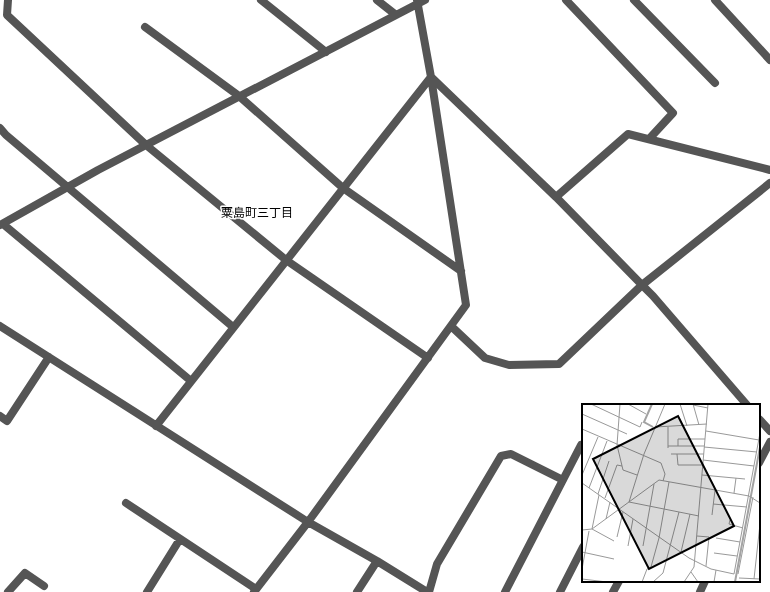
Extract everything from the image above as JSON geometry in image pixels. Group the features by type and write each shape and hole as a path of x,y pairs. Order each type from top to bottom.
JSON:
{"street":[{"path":"8,0 7,15 146,145 286,260 428,358"},
{"path":"261,0 326,52"},
{"path":"377,0 396,15"},
{"path":"191,381 1,225 67,187 146,145 326,52 396,15 417,2 425,0"},
{"path":"566,0 673,113 649,139"},
{"path":"634,0 715,83"},
{"path":"716,0 770,60"},
{"path":"126,503 255,591 308,522 466,305 431,77 417,2"},
{"path":"145,27 239,96 343,188 461,271"},
{"path":"156,426 431,77"},
{"path":"431,77 556,197 654,296 746,404"},
{"path":"0,128 6,135 233,327"},
{"path":"556,197 628,134 770,170"},
{"path":"451,326 485,358 509,364 559,364 642,285 770,183"},
{"path":"0,326 308,522 428,592 437,564 501,456 511,454 563,480"},
{"path":"0,416 7,421 49,357"},
{"path":"760,419 770,431"},
{"path":"760,461 770,442"},
{"path":"505,592 581,445"},
{"path":"147,592 180,539"},
{"path":"560,592 582,550"},
{"path":"357,592 377,561"},
{"path":"8,592 25,573 44,586"},
{"path":"613,592 618,582"},
{"path":"700,592 705,582"}],"district":[{"name":"粟島町三丁目","path":"257,213"}]}
